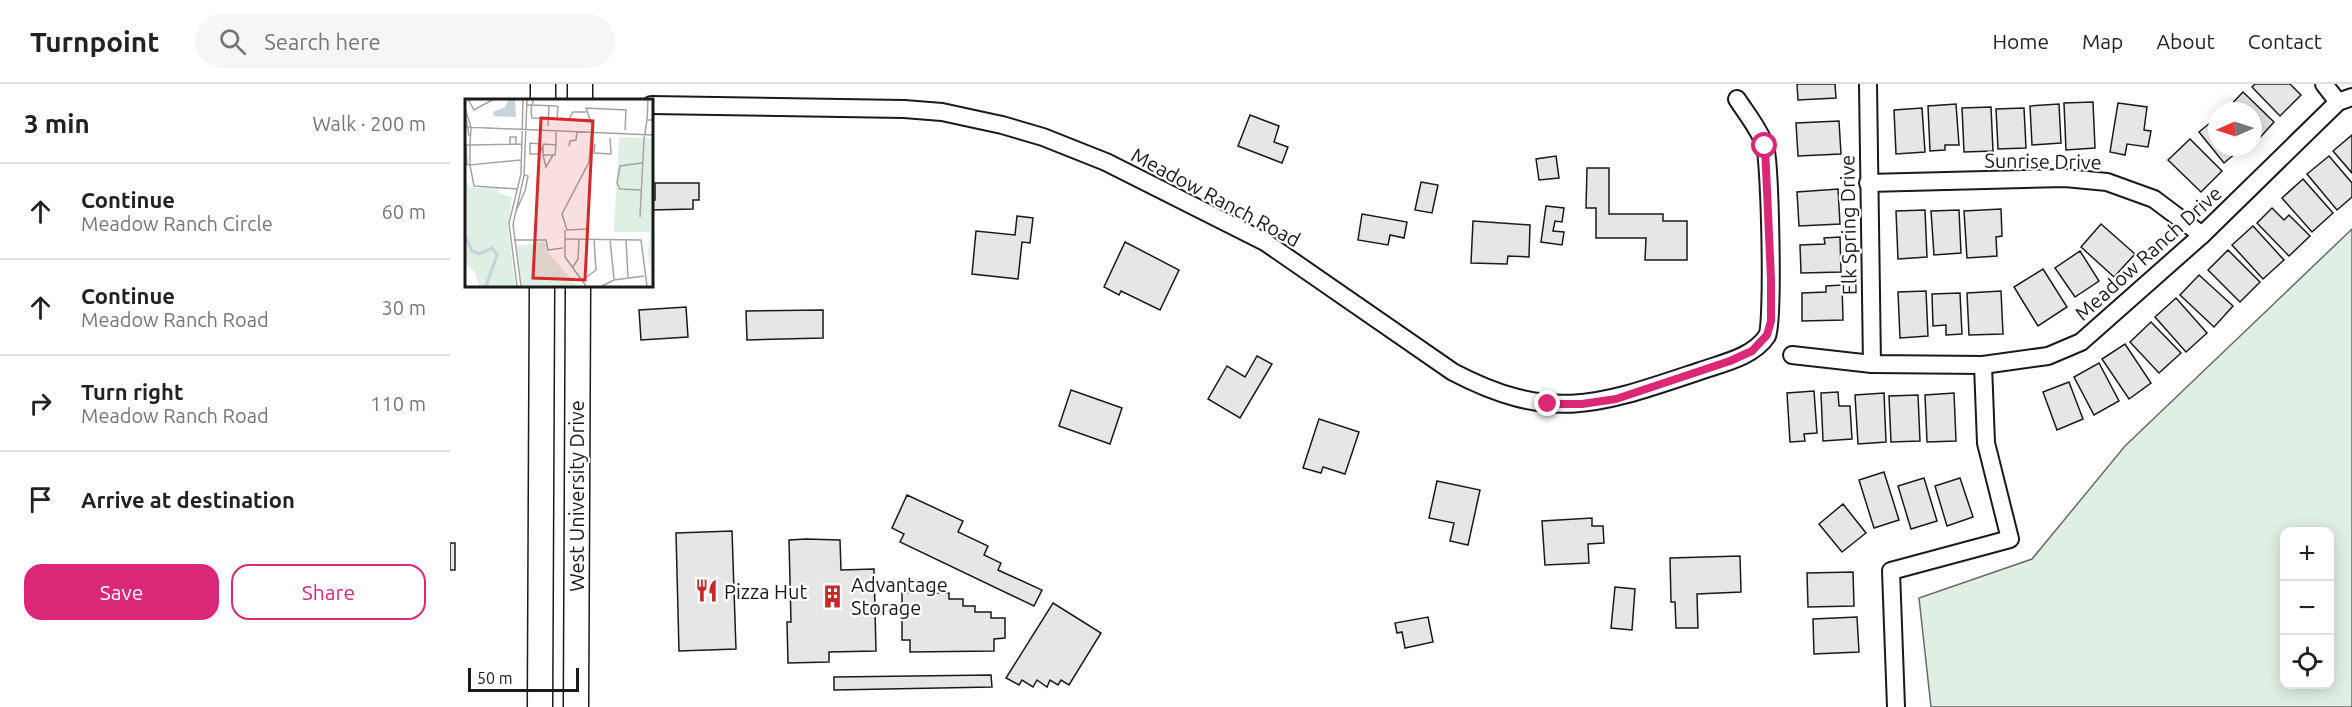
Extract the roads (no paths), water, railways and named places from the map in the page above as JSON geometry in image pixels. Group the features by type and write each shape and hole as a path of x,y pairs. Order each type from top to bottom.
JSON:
{"highway":[{"name":"West University Drive","path":"540,707 542,286"},
{"name":"West University Drive","path":"576,707 578,286"},
{"path":"541,522 576,523"}],"street":[{"name":"Elk Spring Drive","path":"1868,84 1872,364"},
{"path":"2324,84 2345,100"},
{"name":"Meadow Ranch Road","path":"652,105 904,109 942,112 1043,137 1106,162 1265,242 1453,372 1478,385 1515,398 1548,404 1582,404 1616,399 1752,351 1767,335 1771,321 1771,279 1765,146 1737,99"},
{"name":"Meadow Ranch Drive","path":"1792,355 1872,364 1983,365 2048,356 2081,342 2202,235 2345,100"},
{"name":"Sunrise Drive","path":"1868,183 2065,178 2107,182 2154,199 2202,235"},
{"path":"1896,707 1892,571 2010,539 1986,443 1983,365"}],"place":[{"name":"Pizza Hut","path":"706,591"},
{"name":"Advantage Storage","path":"833,596"}]}
